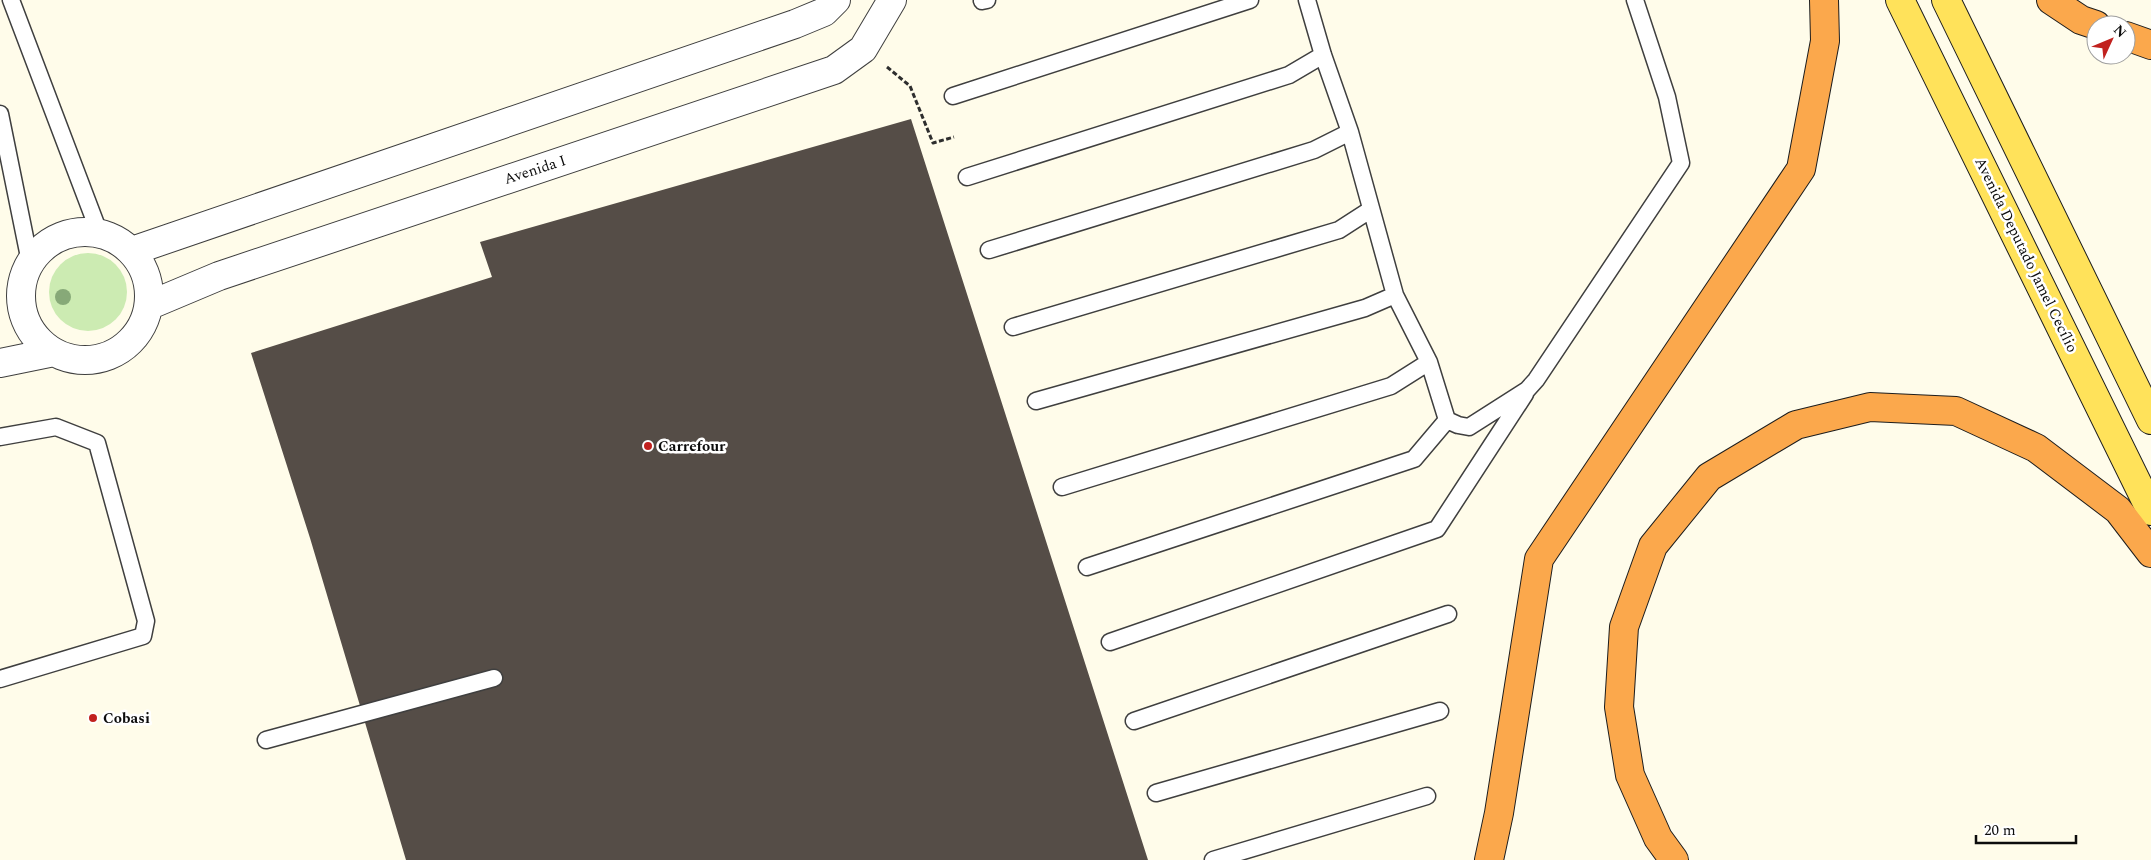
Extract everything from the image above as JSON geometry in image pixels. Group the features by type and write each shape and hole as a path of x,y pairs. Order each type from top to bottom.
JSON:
{"highway":[{"path":"1489,860 1500,813 1540,559 1800,169 1825,41 1824,0"},
{"path":"2051,0 2086,22"},
{"path":"2136,39 2151,44"},
{"path":"1674,860 1658,838 1630,775 1618,707 1624,627 1653,546 1708,477 1796,425 1870,407 1956,411 2036,448 2118,510 2151,553"}],"main road":[{"name":"Avenida Deputado Jamel Cecílio","path":"1900,0 2151,511"},
{"path":"1946,0 2151,420"}],"street":[{"path":"132,251 795,24 824,12 836,0"},
{"name":"Avenida I","path":"150,305 219,276 834,70 863,49 892,0"},
{"path":"79,231 99,232 117,239 132,251 143,267 146,276 149,286 150,305 143,325 132,341 114,353 94,360 74,359 54,352 38,339 26,322 17,277 43,247 60,236 79,231"},
{"path":"0,363 54,352"}],"lane":[{"path":"11,0 99,232"},
{"path":"953,96 1250,0"},
{"path":"1307,0 1323,55 1350,132 1395,295 1429,362 1447,420 1458,426 1469,427 1527,390"},
{"path":"1110,642 1437,529 1527,390 1536,380 1681,162 1667,97 1635,0"},
{"path":"966,177 1289,75 1323,55"},
{"path":"0,114 17,277"},
{"path":"989,250 1314,150 1350,132"},
{"path":"1013,327 1339,230 1370,210"},
{"path":"1036,401 1365,308 1395,295"},
{"path":"1062,487 1391,386 1429,362"},
{"path":"1087,567 1414,459 1447,420"},
{"path":"0,437 56,427 97,444 146,621 143,636 0,679"},
{"path":"1134,721 1448,614"},
{"path":"266,740 494,678"},
{"path":"1156,793 1440,710"},
{"path":"1213,860 1427,796"}],"path":[{"path":"863,49 910,86 933,143 954,137"}],"green space":[{"path":"88,253 103,256 120,270 124,277 127,292 124,307 110,324 103,328 88,331 73,328 56,314 52,307 49,292 52,277 66,260 73,256"}],"building":[{"name":"Carrefour","path":"911,119 1148,860 406,860 310,538 251,353 492,277 480,242"}],"place":[{"name":"Carrefour","path":"648,446"},
{"name":"Cobasi","path":"93,718"}]}
